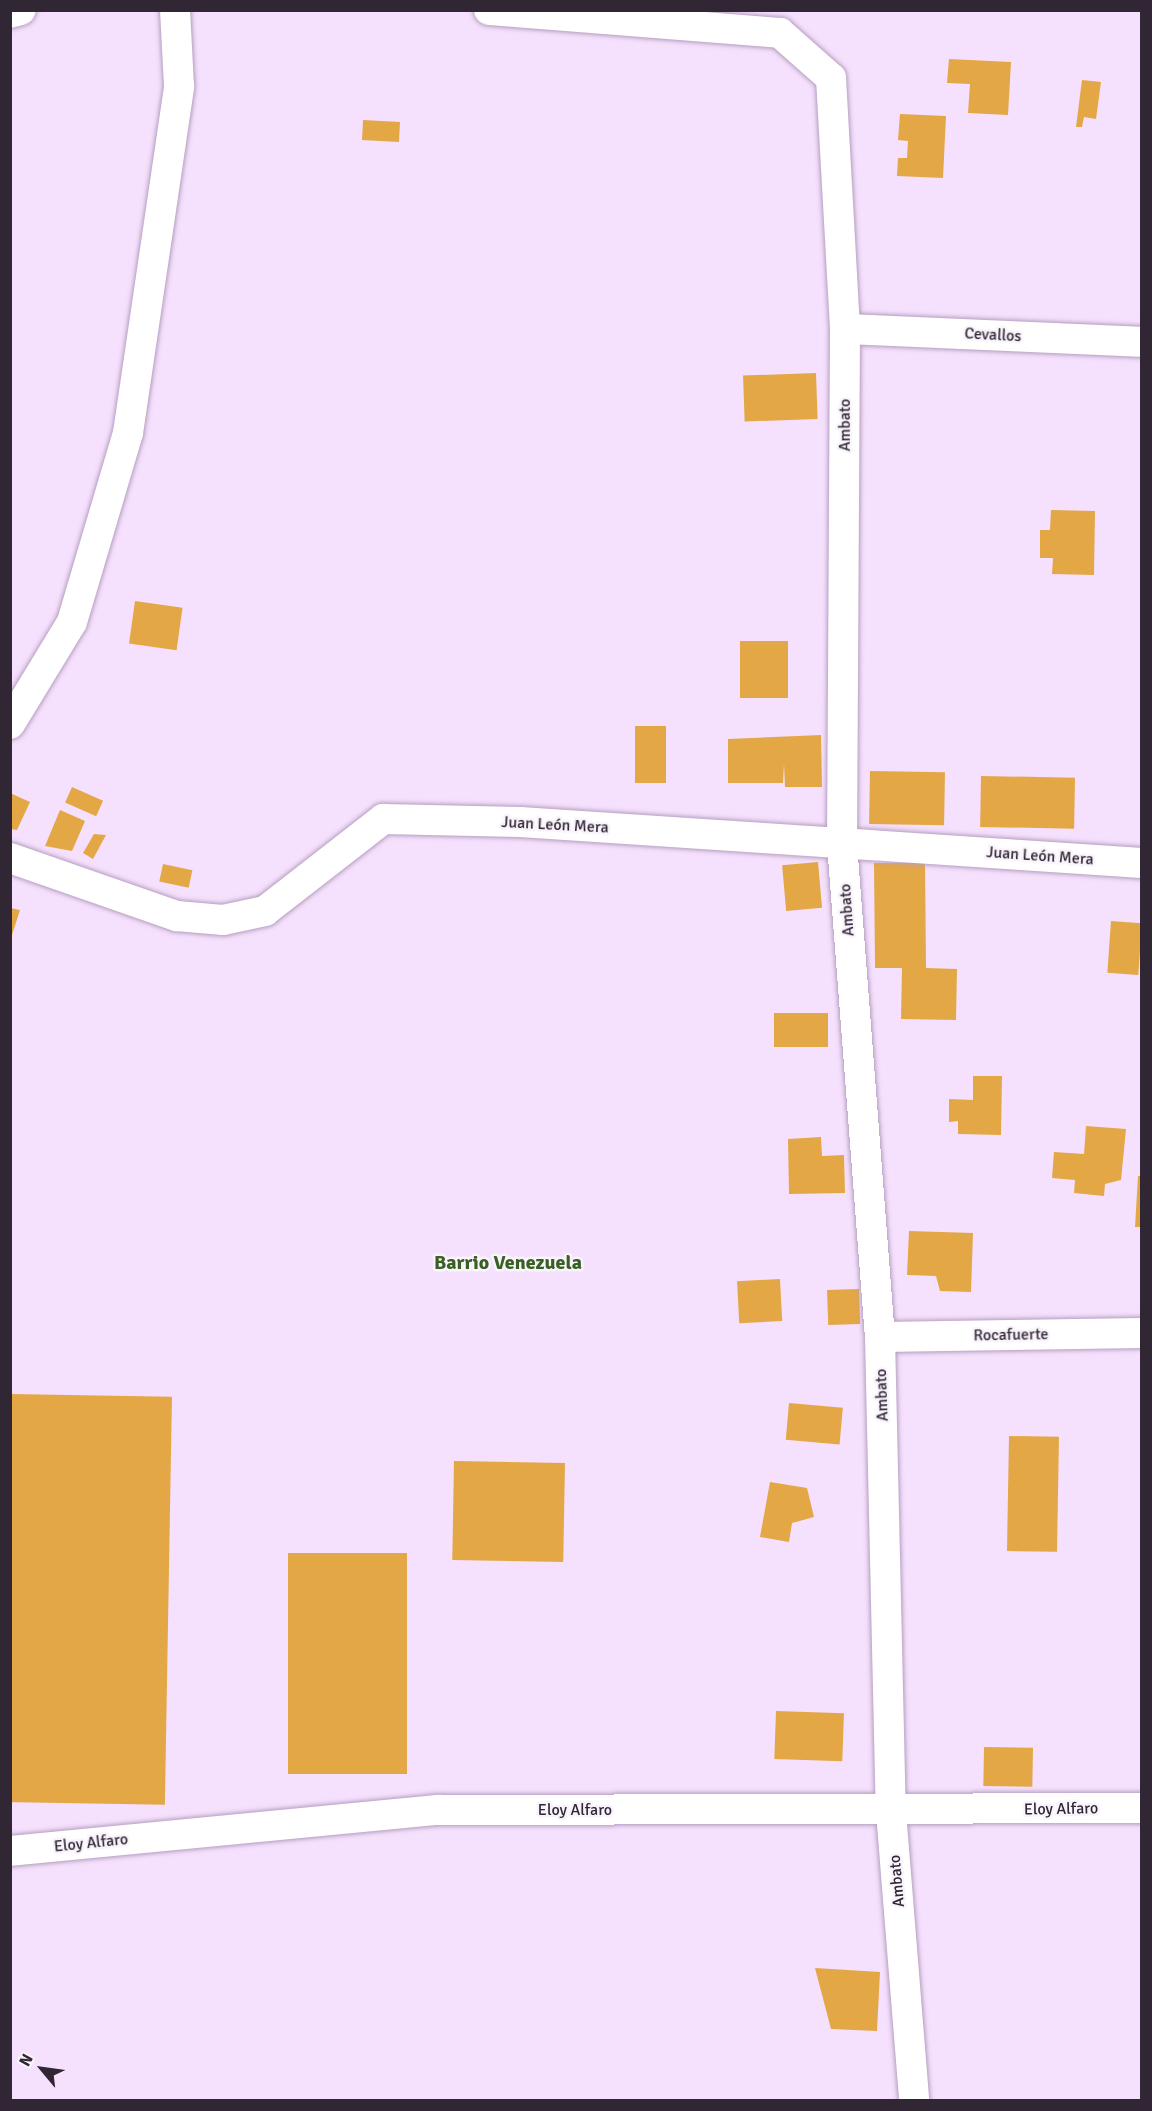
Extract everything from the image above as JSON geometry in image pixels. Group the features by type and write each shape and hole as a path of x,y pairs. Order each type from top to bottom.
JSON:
{"street":[{"path":"10,13 21,10"},
{"path":"10,724 72,622 128,433 179,86 175,10"},
{"name":"Ambato","path":"489,10 780,33 831,78 845,329 842,844 880,1337 891,1812 914,2100"},
{"name":"Cevallos","path":"845,329 1142,342"},
{"name":"Juan León Mera","path":"10,858 177,916 223,920 265,911 383,819 520,822 1142,863"},
{"name":"Rocafuerte","path":"880,1337 1142,1333"},
{"name":"Eloy Alfaro","path":"10,1851 438,1810 891,1812 1142,1808"}],"building":[{"path":"949,59 1011,62 1008,115 968,113 970,84 947,83"},
{"path":"1082,80 1101,82 1096,119 1084,117 1082,127 1076,127"},
{"path":"900,114 946,116 943,178 897,176 898,158 907,158 908,141 898,140"},
{"path":"363,120 400,122 399,142 362,140"},
{"path":"816,373 818,419 745,422 743,376"},
{"path":"1051,510 1095,511 1094,575 1052,574 1053,558 1040,558 1040,530 1050,530"},
{"path":"135,601 183,608 177,650 129,644"},
{"path":"740,641 788,641 788,698 740,698"},
{"path":"635,726 666,726 666,783 635,783"},
{"path":"821,735 822,787 785,787 784,764 783,783 728,783 728,739"},
{"path":"870,771 945,772 944,825 869,824"},
{"path":"981,776 1075,778 1074,829 980,827"},
{"path":"72,787 103,801 96,816 65,803"},
{"path":"10,793 30,802 17,830 10,829"},
{"path":"60,810 85,821 72,851 45,846"},
{"path":"94,834 106,835 93,859 83,853"},
{"path":"818,862 822,908 786,911 782,865"},
{"path":"874,863 925,863 926,968 957,969 956,1020 901,1019 902,968 875,968"},
{"path":"163,864 192,870 189,888 159,882"},
{"path":"10,908 20,910 11,938 10,938"},
{"path":"1111,921 1142,923 1138,975 1107,973"},
{"path":"774,1013 828,1013 828,1047 774,1047"},
{"path":"973,1076 1002,1076 1001,1135 958,1134 958,1121 949,1122 949,1099 973,1100"},
{"path":"1086,1126 1126,1129 1121,1180 1105,1184 1104,1196 1074,1193 1075,1180 1052,1178 1054,1152 1084,1154"},
{"path":"821,1137 822,1156 844,1155 845,1193 789,1194 788,1139"},
{"path":"1138,1176 1142,1176 1142,1227 1135,1227"},
{"path":"909,1231 973,1233 971,1292 940,1291 936,1276 907,1275"},
{"path":"780,1279 782,1321 739,1323 737,1281"},
{"path":"859,1289 860,1324 828,1325 827,1290"},
{"path":"10,1394 172,1397 165,1805 10,1802"},
{"path":"789,1403 843,1408 840,1445 786,1440"},
{"path":"1009,1436 1059,1437 1057,1552 1007,1551"},
{"path":"454,1461 565,1463 563,1562 452,1560"},
{"path":"770,1482 807,1488 814,1517 792,1523 789,1542 760,1537"},
{"path":"288,1553 407,1553 407,1774 288,1774"},
{"path":"776,1711 844,1713 842,1761 774,1759"},
{"path":"984,1747 1033,1748 1032,1787 983,1786"},
{"path":"815,1968 880,1972 877,2031 831,2029"}],"district":[{"name":"Barrio Venezuela","path":"508,1262"}]}
